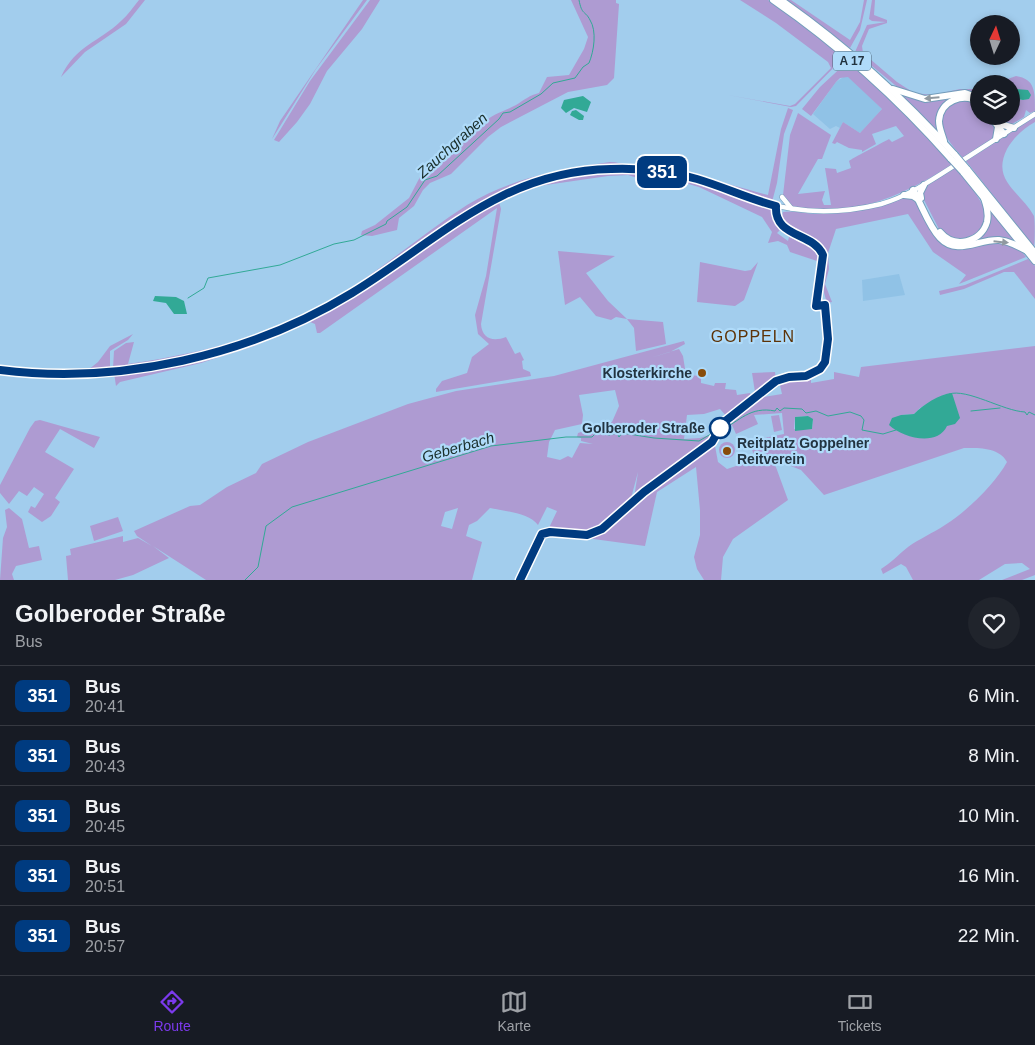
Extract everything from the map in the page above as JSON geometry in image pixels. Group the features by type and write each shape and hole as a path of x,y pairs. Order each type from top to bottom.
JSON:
{"highway":[{"name":"A 17","path":"773,0 823,37 906,110 965,170 1031,251 1035,261"},
{"name":"A 17","path":"781,0 826,33 887,86 946,144 953,157"},
{"path":"887,86 914,97 925,99 965,93 970,95"},
{"path":"946,144 939,121 940,114 947,104 960,98 970,99"},
{"path":"999,126 1014,128"},
{"path":"999,126 1005,134"},
{"path":"996,139 999,126"},
{"name":"A 17","path":"965,170 983,195 1031,251"},
{"path":"920,200 920,193 924,185"},
{"path":"915,190 936,233 949,244 967,246 998,240 1031,251"},
{"path":"904,195 913,196 920,200 943,235 952,241 962,242 975,238 985,227 988,212 983,195"}],"main road":[{"path":"0,370 49,373 117,370 194,358 246,342 296,322 331,305 377,277 438,233 486,202 526,185 555,176 610,169 656,171 698,179 757,201 792,209 844,211 881,204 915,190 1035,114"},
{"path":"782,197 792,209"}],"shaded area":[{"path":"139,0 145,0 126,24 85,52 61,77 73,58 121,21"},
{"path":"363,0 367,0 316,69 272,139 280,121"},
{"path":"370,0 380,0 362,29 327,71 310,104 297,122 279,142 274,140 310,81"},
{"path":"571,0 616,0 616,3 619,4 614,78 607,85 568,92 501,127 488,137 451,174 430,183 423,190 414,206 399,218 397,230 372,236 361,235 362,231 375,225 409,198 421,175 446,160 485,122 530,96 539,93 547,77 569,75 584,49 588,37"},
{"path":"740,0 768,0 844,57 796,106 791,107 728,95 790,106 795,104 831,68 828,62 776,23"},
{"path":"786,0 791,0 850,40 860,22 864,0 867,0 860,30 850,48"},
{"path":"872,0 875,0 874,15 887,20 887,23 869,29 862,46 863,53 897,82 914,93 933,95 960,89 970,89 970,96 929,98 901,90 855,52 867,25 886,22 869,19"},
{"path":"848,61 905,114 952,165 914,186 876,202 836,209 792,206 783,195 790,135 798,113 831,135 822,159 818,159 798,194 825,191 822,200 824,205 831,205 825,168 836,169 837,173 851,168 849,161 889,139 892,142 904,136 896,126 872,134 876,144 862,152 862,150 849,148 837,142 835,144 832,143 843,122 860,133 882,109 848,77 840,78 836,82 811,116 802,109 820,87"},
{"path":"845,76 850,77 882,109 860,133 843,122 840,128 836,126 830,129 813,114 836,82"},
{"path":"1020,77 1027,80 1033,87 1035,111 1030,113 1026,110 1024,117 1020,119 1020,100 1030,97 1028,90 1020,90"},
{"path":"1020,89 1028,90 1031,95 1029,99 1020,100"},
{"path":"901,94 909,97 966,96 943,108 940,134"},
{"path":"583,96 591,102 587,112 574,108 566,113 561,108 564,100"},
{"path":"961,99 970,102 970,125 994,125 996,128 992,139 963,158 941,127 940,120 943,112"},
{"path":"788,108 793,110 784,134 777,183 772,202 748,197 714,183 659,170 642,168 593,168 547,177 520,185 496,196 353,289 321,307 288,323 220,348 185,357 113,368 114,351 126,343 134,342 128,364 227,344 298,318 340,295 467,205 501,188 537,176 612,162 682,172 768,195 781,129"},
{"path":"576,110 584,116 583,120 570,115 572,111"},
{"path":"1035,117 1035,122 1019,134 1009,145 1003,160 1002,169 1009,185 1034,216 1034,247 966,161"},
{"path":"955,168 979,199 986,219 982,228 973,235 956,240 940,231 922,196 926,186"},
{"path":"611,171 652,173 693,180 771,208 771,214 780,230 777,233 788,241 789,237 813,247 820,262 790,252 787,245 778,241 768,243 772,232 762,217 699,187 661,176 647,181 628,175 608,176 539,186 499,202 501,209 481,324 484,333 489,338 506,337 515,354 520,352 524,360 522,361 523,369 530,372 531,376 436,392 442,381 467,373 472,357 489,344 478,334 475,315 486,276 497,208 320,333 317,333 315,324 310,322 254,346 201,363 120,382 116,386 114,373 206,355 294,325 350,296 450,226 500,198 546,182 578,175"},
{"path":"906,197 916,199 939,239 1008,243 1021,251 1026,257 959,284 966,275 933,252 908,214 836,229 828,253 829,269 825,284 832,302 827,303 823,286 824,252 819,243 788,229 782,219 783,212 818,214 852,212 885,205"},
{"path":"990,209 1018,244 1009,241 954,245 948,241 976,239"},
{"path":"558,251 615,256 586,273 608,301 627,319 616,317 611,320 596,316 580,297 565,305"},
{"path":"1028,259 1035,266 1035,299 1014,272 1004,272 964,289 940,295 939,291 965,285"},
{"path":"700,262 745,271 751,270 758,262 744,300 735,306 697,302"},
{"path":"899,274 905,295 863,301 862,280"},
{"path":"155,296 176,297 184,301 187,314 174,314 166,303 153,301"},
{"path":"627,319 663,322 666,344 636,351 634,328"},
{"path":"133,334 128,340 110,351 110,369 88,370 98,362 110,346"},
{"path":"684,341 685,344 671,352 679,349 683,356 686,375 701,376 701,383 714,386 715,383 726,383 725,389 736,390 737,395 750,393 752,398 727,417 720,409 704,414 687,415 684,439 700,438 716,433 711,440 634,498 638,472 630,502 601,527 584,534 548,530 557,511 547,507 538,525 523,515 490,508 477,521 469,525 466,536 482,542 472,580 206,580 153,546 169,558 133,575 115,580 68,580 66,556 71,555 70,549 123,536 123,542 138,538 152,546 137,536 134,531 190,506 200,505 227,487 256,473 262,464 308,442 408,404 456,391 554,376","holes":["615,390 619,406 612,422 578,433 577,437 581,438 581,441 593,444 580,443 572,458 568,456 560,460 547,457 549,442 555,430 582,424 583,415 579,395","458,508 452,529 441,526 445,512"]},
{"path":"1035,346 1035,575 1022,580 1002,580 1030,569 1022,563 1005,564 979,580 913,580 906,567 901,564 883,574 881,569 908,547 962,513 995,479 1007,462 999,453 982,448 964,448 824,495 801,470 773,459 788,500 733,539 723,557 721,580 704,580 697,569 694,557 700,535 696,467 657,492 645,546 586,538 604,530 633,502 709,446 715,446 718,462 727,469 763,457 771,446 762,455 753,453 751,445 764,438 784,434 782,413 754,415 758,424 736,434 732,425 727,429 725,427 733,417 758,398 782,394 779,381 811,378 811,383 834,379 834,372 859,377 861,367","holes":["946,394 895,430 901,415 914,414 920,408","808,416 813,421 812,429 794,429 795,417"]},
{"path":"775,372 776,380 760,392 755,392 752,373"},
{"path":"952,393 960,418 955,424 947,426 936,437 911,437 895,430 889,425 892,418 914,414 942,395"},
{"name":"Reitplatz Goppelner Reitverein","path":"779,415 782,430 774,432 771,416"},
{"path":"808,416 813,419 812,429 795,431 795,417"},
{"path":"40,420 100,437 94,448 60,429 45,452 74,469 55,498 60,502 51,516 42,522 28,512 31,506 35,508 44,494 34,487 27,496 19,491 9,504 0,493 0,485 30,428 35,421"},
{"name":"Reitplatz Goppelner Reitverein","path":"724,442 730,442 735,447 733,456 724,458 719,453 719,447"},
{"path":"9,508 22,519 29,548 39,546 42,560 16,566 12,574 14,580 0,580 3,538 7,527 5,510"},
{"path":"118,517 123,531 94,541 90,526"}],"waterway":[{"name":"Zauchgraben","path":"188,298 204,288 208,278 280,265 334,244 354,240 386,224 387,221 407,207 425,180 437,176 499,119 503,113 510,112 541,94 553,83 575,78 583,67 589,63 593,47 594,30 590,20 582,11 579,0"},
{"name":"Geberbach","path":"949,394 965,394 1006,408 1025,412 1027,415 1029,412 1035,415"},
{"name":"Geberbach","path":"721,430 752,412 775,411 777,408 780,411 784,408 802,409 806,413 816,411 828,416 850,412 861,416 864,420 862,430 883,434 896,430"},
{"path":"971,411 1000,408"},
{"name":"Geberbach","path":"245,580 258,567 266,526 292,507 491,446 566,437 592,437 597,432 609,435 617,433 619,437 622,433 654,438 699,441 716,431"}],"bus line":[{"name":"351","path":"0,370 78,373 164,364 219,351 267,335 324,309 351,293 486,202 507,192 555,176 610,169 656,171 698,179 776,206 779,222 785,229 794,235 807,238 815,243 823,255 824,261 816,306 825,305 828,321 828,339 824,364 814,374 783,378 776,381 723,423 712,442 644,492 602,529 587,535 550,532 542,534 520,580"}],"place":[{"name":"Klosterkirche","path":"702,373"},
{"name":"Golberoder Straße","path":"720,428"},
{"name":"Reitplatz Goppelner Reitverein","path":"727,451"}],"district":[{"name":"GOPPELN","path":"753,336"}]}
